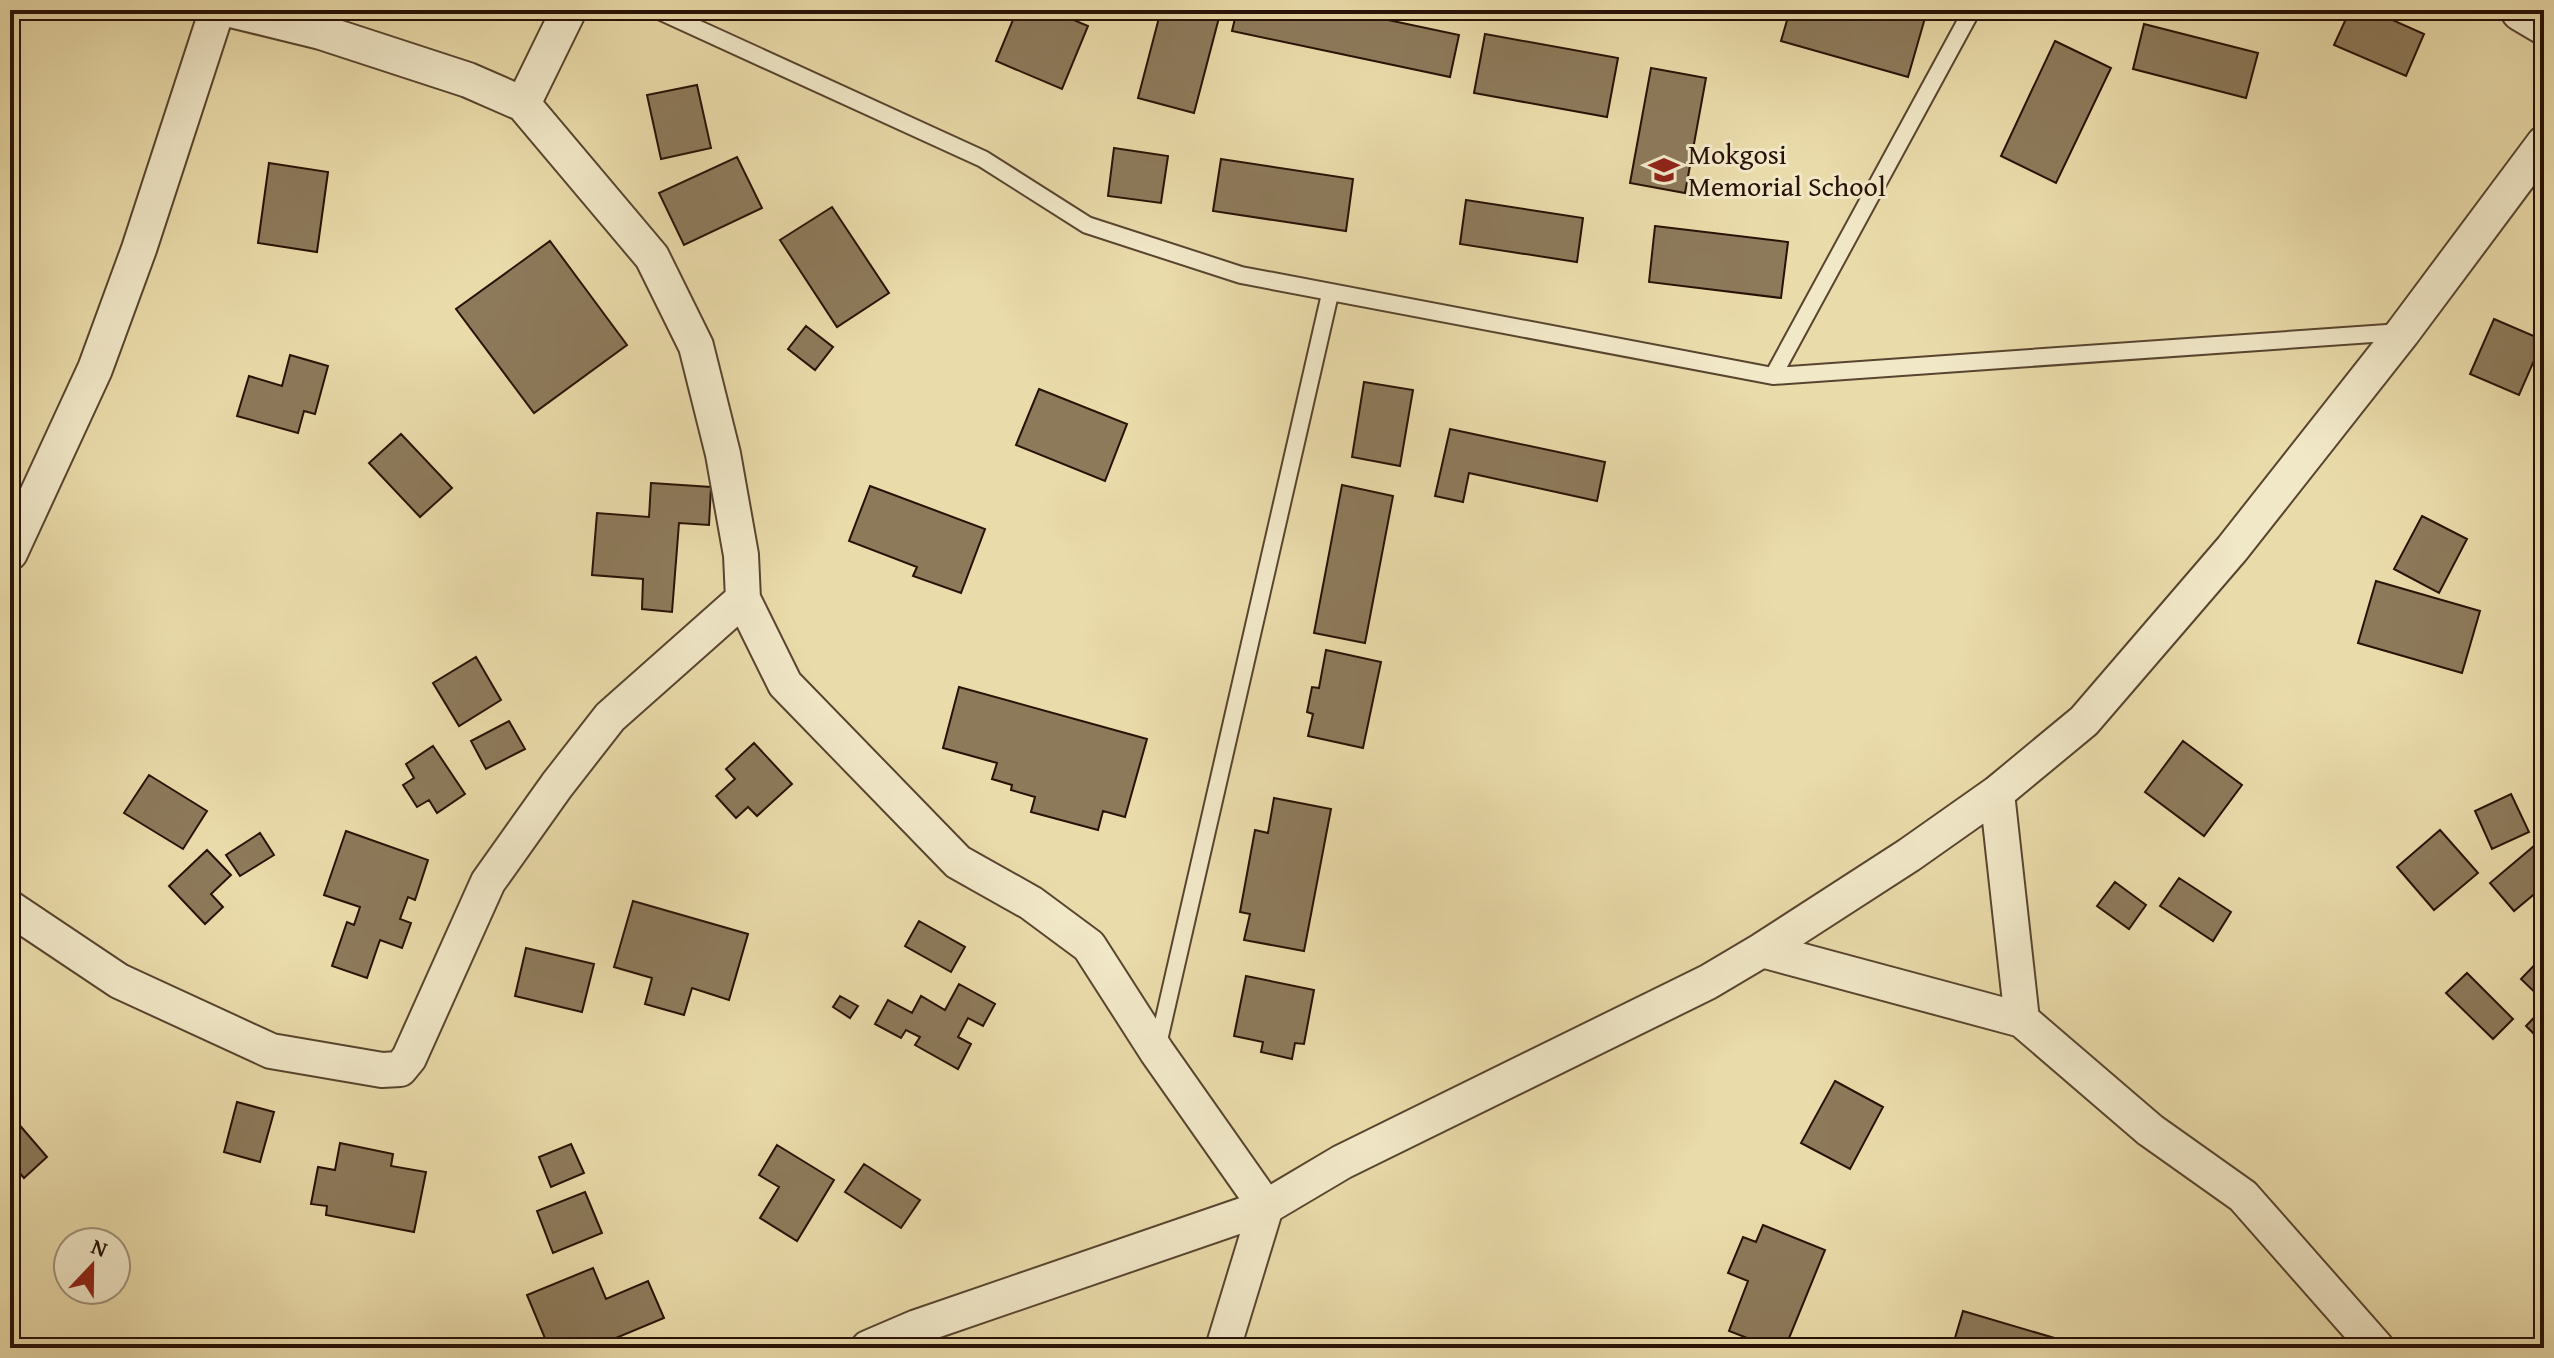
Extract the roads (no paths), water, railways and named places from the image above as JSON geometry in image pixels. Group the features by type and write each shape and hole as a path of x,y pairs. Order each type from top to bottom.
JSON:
{"street":[{"path":"10,553 95,369 139,249 217,10"},
{"path":"231,10 350,42 468,80 523,104 652,257 696,346 725,468 741,555 743,599 785,684 958,862 1031,903 1089,946 1157,1052 1266,1207"},
{"path":"523,104 569,10"},
{"path":"2522,10 2544,23"},
{"path":"868,1348 914,1337 1266,1207 1342,1162 1708,982 1762,950 1997,793 2084,721 2232,549 2403,332 2544,143"},
{"path":"10,908 119,981 271,1051 382,1070 400,1069 409,1058 488,882 557,785 610,717 743,599"},
{"path":"1997,793 2022,1020"},
{"path":"1762,950 2022,1020 2150,1130 2243,1196 2377,1348"},
{"path":"1223,1348 1266,1207"}],"lane":[{"path":"657,10 983,159 1087,225 1241,275 1773,376 2403,332"},
{"path":"1773,376 1972,10"},
{"path":"1157,1052 1330,294"}],"place":[{"name":"Mokgosi Memorial School","path":"1664,170"}]}
